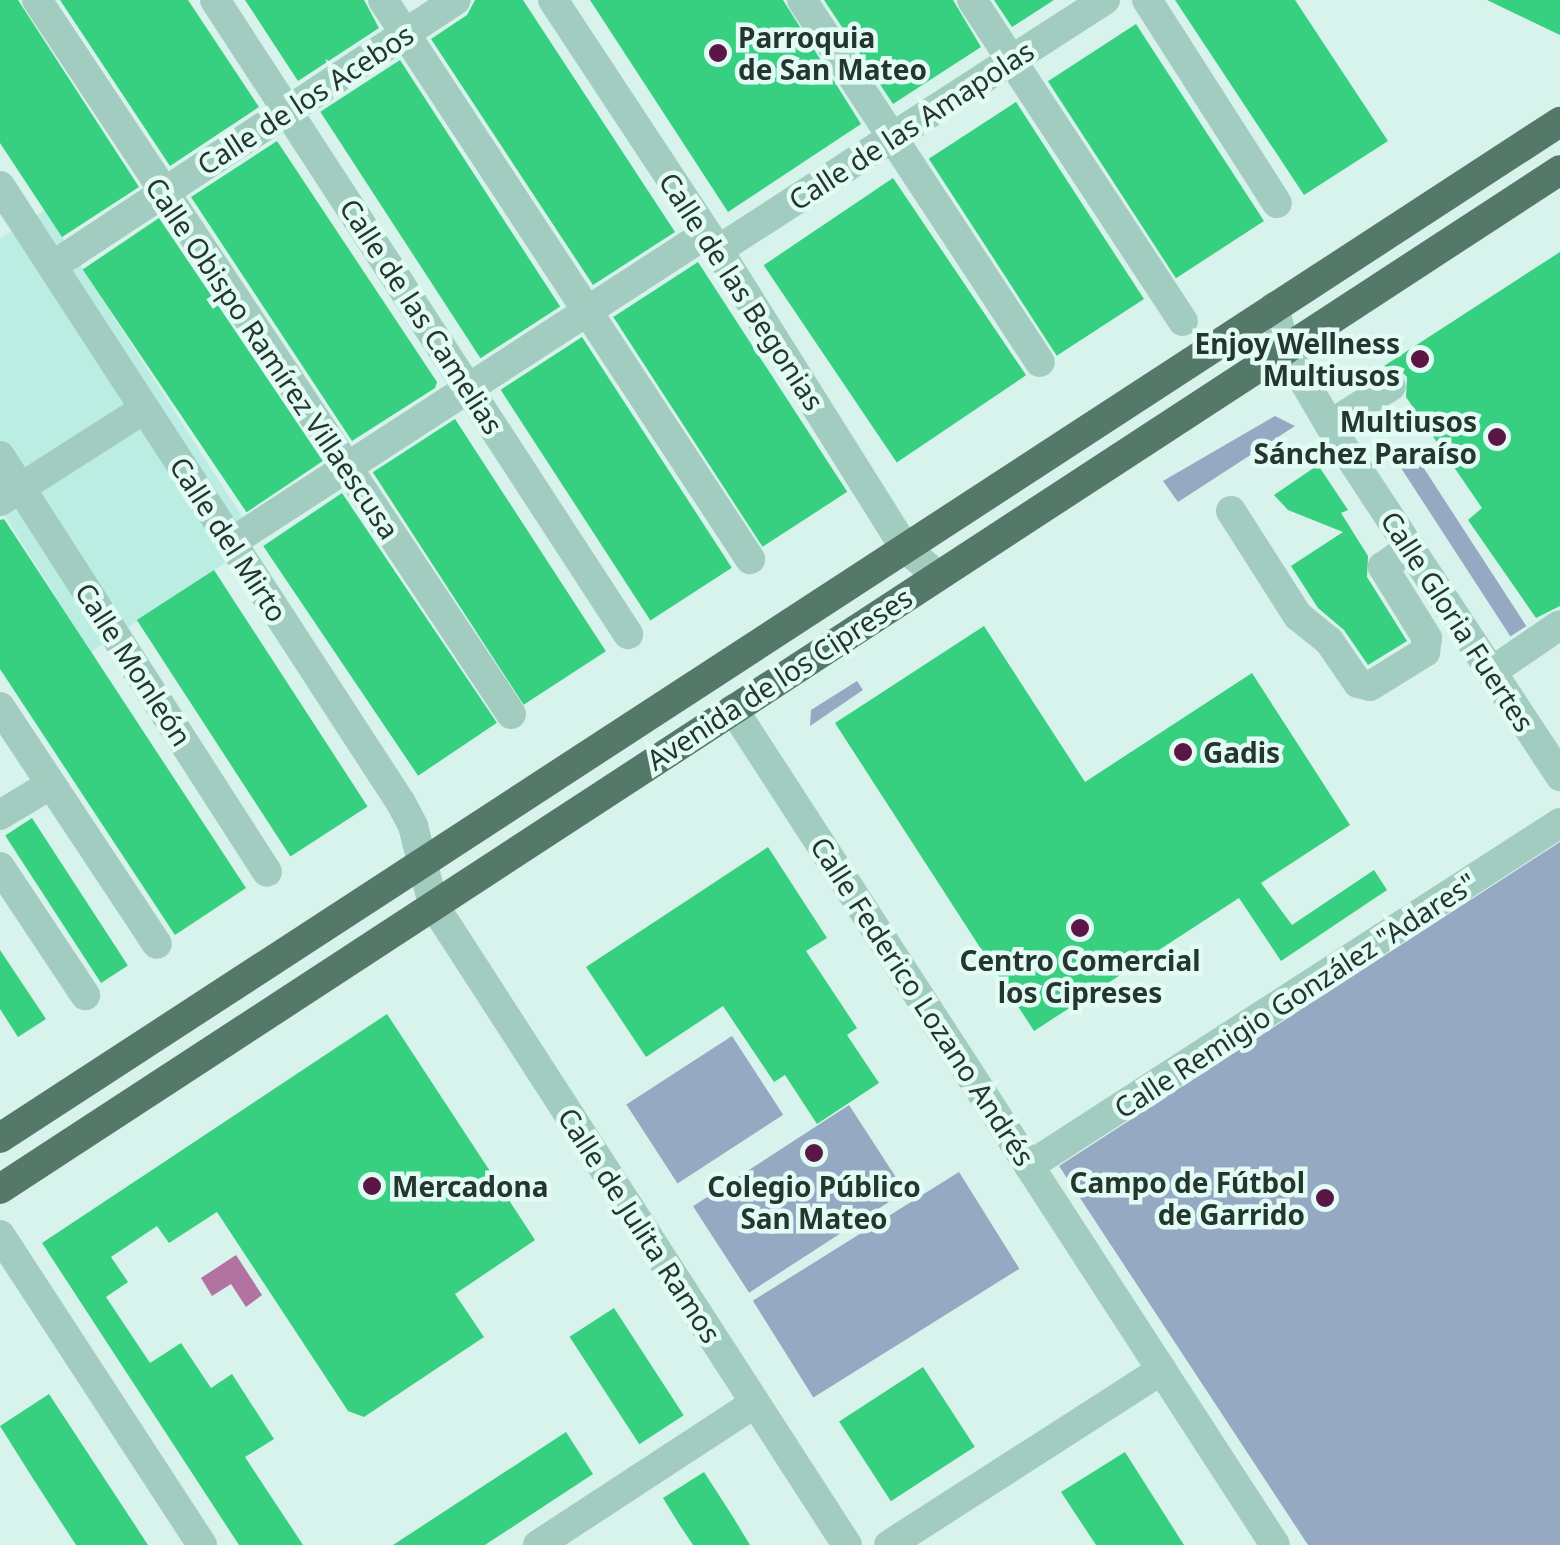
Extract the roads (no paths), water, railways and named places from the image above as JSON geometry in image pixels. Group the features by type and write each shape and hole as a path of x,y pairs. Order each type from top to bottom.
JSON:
{"main road":[{"name":"Avenida de los Cipreses","path":"0,1138 1560,122"},
{"name":"Avenida de los Cipreses","path":"0,1189 1560,170"}],"street":[{"name":"Calle Obispo Ramírez Villaescusa","path":"37,0 511,714"},
{"name":"Calle de las Camelias","path":"214,0 628,634"},
{"path":"383,0 750,560"},
{"name":"Calle de los Acebos","path":"54,265 456,0"},
{"name":"Calle de las Begonias","path":"553,0 905,548 937,576"},
{"path":"802,0 1040,362"},
{"path":"972,0 1183,321"},
{"name":"Calle de las Amapolas","path":"232,542 588,310 892,137 1104,0"},
{"path":"1146,0 1278,203"},
{"name":"Calle del Mirto","path":"0,186 401,803 424,864 433,904"},
{"name":"Calle Gloria Fuertes","path":"1274,308 1284,349 1330,425 1556,772"},
{"path":"1330,425 1391,386"},
{"path":"10,495 144,409"},
{"name":"Calle Monleón","path":"0,456 10,495 267,872"},
{"path":"1231,511 1298,616 1329,641 1358,683 1370,686 1425,652 1427,638 1383,567 1411,548"},
{"path":"1491,672 1560,626"},
{"path":"0,707 156,944"},
{"name":"Calle Federico Lozano Andrés","path":"733,709 1275,1545"},
{"path":"0,815 50,785"},
{"name":"Calle Remigio González \"Adares\"","path":"1030,1166 1560,823"},
{"path":"0,867 84,995"},
{"name":"Calle de Julita Ramos","path":"433,904 847,1545"},
{"path":"0,1235 202,1545"},
{"path":"889,1545 1162,1370"},
{"path":"538,1545 755,1403"}],"place":[{"name":"Parroquia de San Mateo","path":"718,53"},
{"name":"Enjoy Wellness Multiusos","path":"1420,359"},
{"name":"Multiusos Sánchez Paraíso","path":"1497,437"},
{"name":"Gadis","path":"1183,752"},
{"name":"Centro Comercial los Cipreses","path":"1080,928"},
{"name":"Colegio Público San Mateo","path":"814,1153"},
{"name":"Mercadona","path":"372,1186"},
{"name":"Campo de Fútbol de Garrido","path":"1325,1198"}]}
